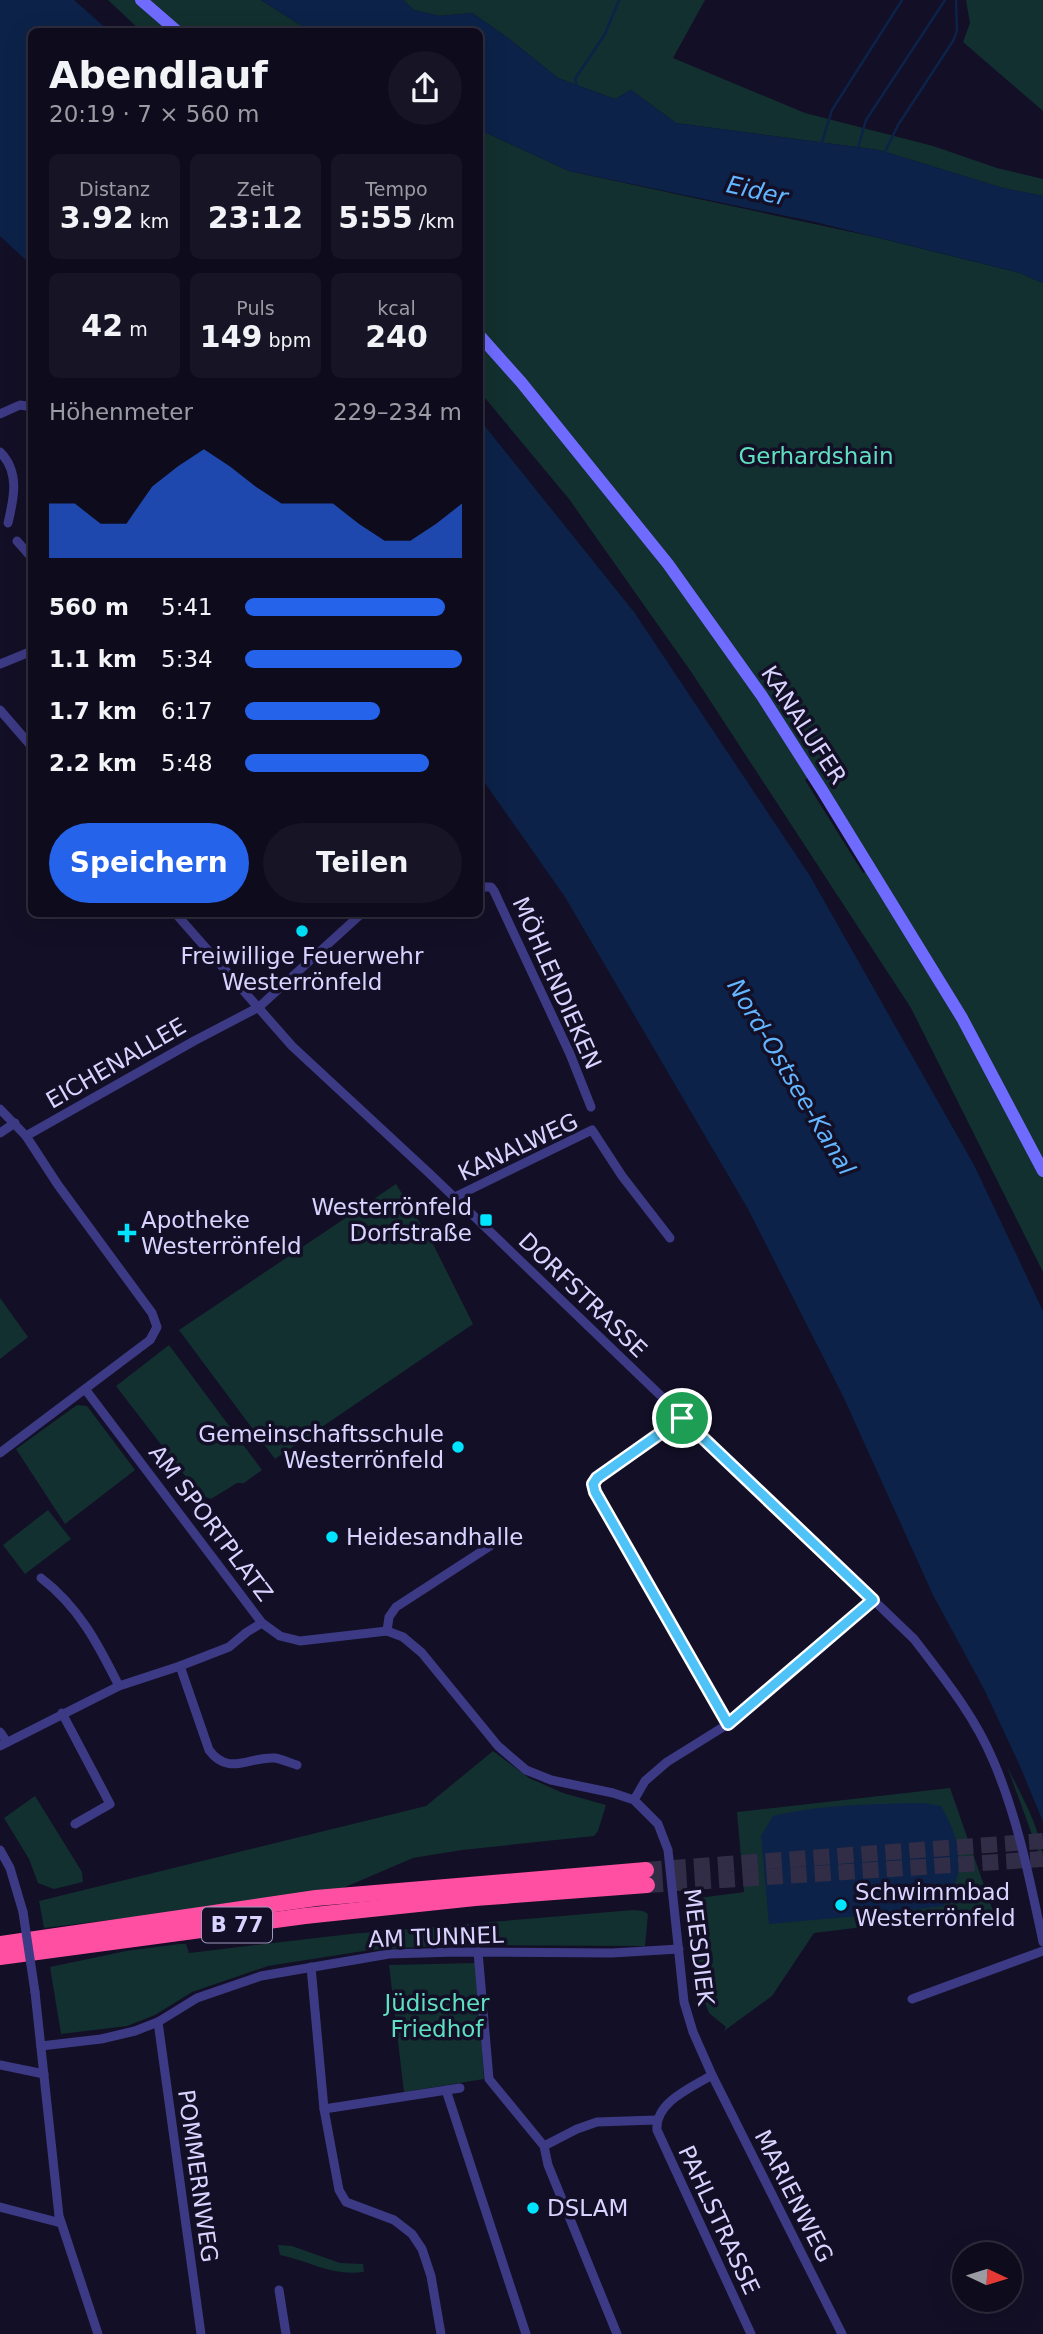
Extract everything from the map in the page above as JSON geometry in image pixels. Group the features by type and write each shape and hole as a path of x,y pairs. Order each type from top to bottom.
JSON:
{"highway":[{"name":"B 77","path":"0,1944 316,1898 647,1877 305,1916 0,1957"}],"street":[{"path":"141,0 173,28"},
{"name":"KANALUFER","path":"483,339 521,382 668,564 762,696 962,1018 1043,1171"},
{"path":"0,414 20,405 28,406"},
{"path":"0,452 13,475 16,493 8,523"},
{"path":"17,541 28,553"},
{"path":"0,664 28,653"},
{"path":"0,710 28,742"},
{"name":"MÖHLENDIEKEN","path":"483,887 491,887 494,891 570,1054 591,1107"},
{"name":"DORFSTRASSE","path":"179,917 292,1046 455,1197 682,1418 905,1629 955,1691 993,1759 1016,1826 1043,1942"},
{"name":"EICHENALLEE","path":"26,1136 259,1007 355,917"},
{"path":"0,1109 26,1136 64,1194 152,1313 158,1327 150,1340 0,1453"},
{"path":"0,1133 15,1123"},
{"name":"KANALWEG","path":"455,1197 592,1130 670,1238"},
{"name":"AM SPORTPLATZ","path":"85,1389 262,1622 280,1636 299,1641 387,1631"},
{"path":"682,1418 597,1478 593,1484 595,1492 728,1724"},
{"path":"490,1546 396,1607 389,1617 387,1631 403,1637 422,1653 498,1746 526,1770 551,1780 614,1793 634,1800 645,1781 667,1762 728,1724 873,1600"},
{"path":"41,1578 62,1594 97,1641 119,1686"},
{"path":"0,1732 3,1744 119,1686 229,1647 262,1622"},
{"path":"180,1666 209,1750 216,1760 227,1764 276,1758 297,1765"},
{"path":"62,1713 110,1804 75,1824"},
{"name":"MEESDIEK","path":"634,1800 658,1824 668,1850 684,2002 693,2032 712,2075"},
{"path":"0,1850 10,1868 23,1912 35,1992 61,2223 98,2334"},
{"name":"AM TUNNEL","path":"41,2046 101,2039 135,2031 158,2022 197,1998 261,1976 389,1954 612,1953 679,1949"},
{"path":"912,1999 1043,1951"},
{"path":"478,1952 489,2079 544,2146 548,2165 617,2334"},
{"path":"311,1966 324,2109 339,2190 346,2202 394,2220 412,2234 422,2249 430,2276 441,2334"},
{"name":"POMMERNWEG","path":"158,2022 201,2334"},
{"path":"0,2065 44,2074"},
{"path":"544,2146 597,2122 656,2120 662,2108 712,2075"},
{"name":"MARIENWEG","path":"712,2075 842,2334"},
{"path":"324,2109 460,2088"},
{"path":"446,2090 526,2334"},
{"name":"PAHLSTRASSE","path":"656,2120 657,2130 751,2334"},
{"path":"0,2207 61,2223"},
{"path":"279,2290 286,2334"}],"green space":[{"path":"108,0 261,0 305,28 138,28"},
{"path":"403,0 705,0 673,58 805,113 933,146 997,168 1043,179 1043,196 1003,188 879,150 676,123 631,90 615,99 558,78 472,13 439,16 414,10"},
{"path":"966,0 1043,0 1043,111 963,42 970,23"},
{"name":"Gerhardshain","path":"483,131 569,171 875,237 1020,273 1043,283 1043,1272 911,1008 692,673 569,499 483,396","holes":["808,778 865,872 863,873 805,780"]},
{"path":"396,1184 433,1244 473,1324 275,1459 179,1330"},
{"path":"0,1298 28,1337 0,1359"},
{"path":"169,1345 262,1470 244,1483 237,1483 211,1499 199,1494 116,1386"},
{"path":"77,1405 87,1406 135,1470 65,1524 16,1449"},
{"path":"48,1510 71,1539 25,1574 3,1545"},
{"path":"493,1751 529,1778 563,1793 606,1805 594,1836 413,1858 343,1888 44,1928 39,1901 426,1806"},
{"path":"1007,1766 1035,1826 1043,1865"},
{"name":"Schwimmbad Westerrönfeld","path":"950,1788 993,1911 814,1933 772,1996 724,2031 726,2027 709,2013 703,1998 691,1899 744,1892 737,1812"},
{"path":"35,1796 82,1872 83,1882 54,1889 38,1883 29,1859 4,1818"},
{"path":"633,1910 648,1914 645,1946 450,1945 370,1950 268,1966 192,1992 155,2015 127,2026 61,2034 50,1967 126,1951 179,1944 186,1944 189,1953 350,1934"},
{"name":"Jüdischer Friedhof","path":"476,1963 484,2079 404,2092 389,1965"},
{"path":"278,2245 292,2246 340,2263 363,2264 364,2272 331,2270 280,2255"}],"water":[{"path":"0,0 74,0 106,28 28,28 28,262 0,236"},
{"name":"Eider","path":"261,0 403,0 414,10 439,16 472,13 558,78 615,99 631,90 676,123 879,150 1003,188 1043,196 1043,283 1020,273 815,222 569,171 483,131 483,28 305,28"},
{"name":"Nord-Ostsee-Kanal","path":"483,424 634,612 810,876 974,1165 1043,1311 1043,1822 985,1691 933,1595 843,1396 748,1209 565,897 483,780"},
{"path":"924,1803 941,1806 957,1844 959,1868 952,1893 944,1906 769,1924 761,1836 773,1816 830,1807"}],"waterway":[{"path":"577,85 575,79 605,34 619,0"},
{"path":"822,142 832,110 902,0"},
{"path":"858,148 866,120 945,0"},
{"path":"885,152 898,125 953,41 957,31 956,0"}],"tunnel":[{"path":"646,1870 1043,1841"},
{"path":"647,1885 1043,1859"}],"place":[{"name":"Freiwillige Feuerwehr Westerrönfeld","path":"302,931"},
{"name":"Westerrönfeld Dorfstraße","path":"486,1220"},
{"name":"Apotheke Westerrönfeld","path":"127,1233"},
{"name":"Gemeinschaftsschule Westerrönfeld","path":"458,1447"},
{"name":"Heidesandhalle","path":"332,1537"},
{"name":"Schwimmbad Westerrönfeld","path":"841,1905"},
{"name":"DSLAM","path":"533,2208"}],"route":[{"path":"682,1418 873,1600 728,1724 595,1492 593,1484 597,1478 682,1418"}]}
